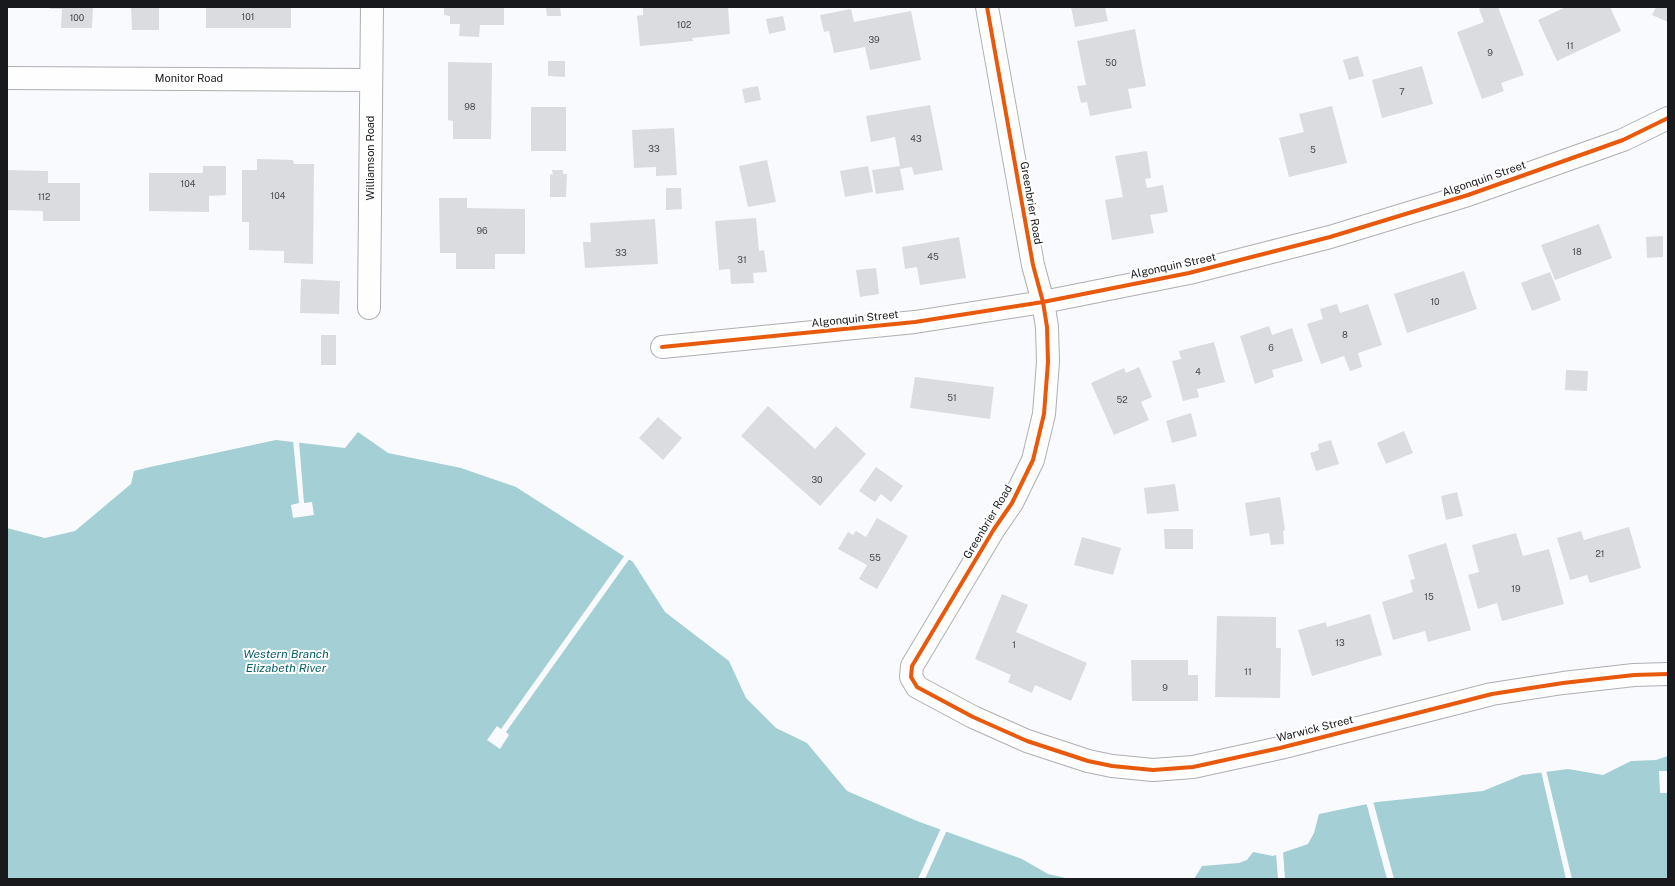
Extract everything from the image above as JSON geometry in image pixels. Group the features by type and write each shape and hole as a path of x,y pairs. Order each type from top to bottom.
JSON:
{"street":[{"name":"Williamson Road","path":"369,308 372,7"},
{"name":"Greenbrier Road","path":"973,717 917,688 911,677 912,666 994,529 1012,503 1033,460 1044,414 1048,362 1047,327 1043,302 1033,265 987,7"},
{"name":"Monitor Road","path":"7,78 371,80"},
{"name":"Algonquin Street","path":"662,347 915,322 1043,302 1189,273 1330,237 1476,193 1623,140 1668,118"},
{"name":"Warwick Street","path":"973,717 1027,741 1088,761 1112,766 1153,770 1193,767 1273,749 1492,694 1563,683 1634,675 1668,674"}],"water":[{"name":"Western Branch Elizabeth River","path":"358,432 388,453 461,468 516,487 633,562 665,612 729,661 746,698 776,728 807,743 847,791 917,821 1022,859 1048,874 1070,879 7,879 7,528 45,538 75,531 131,484 134,471 276,440 345,448"},
{"path":"1668,756 1668,879 1194,879 1202,866 1239,863 1247,860 1253,852 1273,856 1308,844 1314,833 1319,814 1377,802 1483,791 1522,775 1568,769 1603,775 1631,761 1656,760"}],"pier":[{"path":"293,440 299,441 304,503 312,502 314,515 293,518 291,505 299,503"},
{"path":"625,555 630,558 506,732 509,735 500,749 487,740 497,726 501,729"},
{"path":"1546,770 1572,879 1566,879 1541,771"},
{"path":"1659,771 1668,771 1668,793 1660,793"},
{"path":"1373,801 1394,879 1387,879 1366,802"},
{"path":"941,828 947,830 925,879 918,879"},
{"path":"1283,851 1285,879 1278,879 1276,853"}],"building":[{"path":"50,7 93,7 92,28 61,28 62,9 50,9"},
{"path":"131,7 159,7 159,30 132,30"},
{"path":"206,7 291,7 291,28 206,28"},
{"path":"444,7 504,7 504,25 480,25 479,37 459,36 460,24 450,24 450,16 444,15"},
{"path":"546,7 560,7 561,16 547,16"},
{"path":"643,7 728,7 730,34 692,38 693,41 640,46 637,16 643,15"},
{"path":"1071,7 1105,7 1108,21 1075,27"},
{"path":"1483,7 1498,7 1524,75 1501,83 1504,91 1482,99 1457,32 1484,22 1479,9"},
{"path":"1566,7 1610,7 1621,31 1557,61 1538,20"},
{"path":"1656,7 1668,7 1668,22 1652,15"},
{"path":"851,9 854,22 911,11 921,60 870,70 865,47 834,53 829,31 824,32 820,15"},
{"path":"783,16 786,30 769,34 766,19"},
{"path":"1135,29 1146,86 1128,89 1132,108 1090,116 1087,102 1081,103 1077,86 1086,85 1077,41"},
{"path":"1358,56 1364,76 1349,80 1343,60"},
{"path":"548,61 565,61 565,77 548,76"},
{"path":"448,62 492,63 491,139 453,139 453,121 448,120"},
{"path":"1422,66 1433,104 1382,118 1372,80"},
{"path":"758,86 761,100 745,103 742,89"},
{"path":"930,105 943,170 914,175 912,167 900,169 904,190 876,194 872,170 900,166 895,137 871,142 866,116"},
{"path":"1332,106 1347,163 1289,177 1279,138 1304,132 1299,114"},
{"path":"531,107 566,107 566,151 531,151"},
{"path":"674,128 677,175 656,176 656,167 634,168 632,130"},
{"path":"1147,151 1151,178 1145,179 1147,188 1163,185 1168,212 1150,215 1154,233 1112,240 1105,200 1123,197 1115,156"},
{"path":"257,159 293,160 294,164 314,164 313,264 284,263 284,251 249,250 249,222 242,222 242,170 257,170"},
{"path":"767,160 776,202 748,207 739,166"},
{"path":"203,166 226,166 226,195 209,196 209,212 149,211 149,173 203,173"},
{"path":"868,166 873,192 845,197 840,171"},
{"path":"7,170 48,171 48,183 80,183 80,221 43,221 43,211 7,210"},
{"path":"552,170 563,170 563,174 567,174 566,197 550,197 550,174 553,175"},
{"path":"666,188 681,188 682,209 666,210"},
{"path":"439,198 467,198 467,208 525,209 525,254 495,254 495,269 456,269 456,253 440,253"},
{"path":"756,218 759,251 764,250 767,272 753,273 754,283 731,284 730,269 719,270 715,221"},
{"path":"655,219 658,264 585,268 583,242 591,242 590,223"},
{"path":"1599,224 1612,258 1555,280 1541,245"},
{"path":"1663,236 1663,257 1647,258 1646,237"},
{"path":"959,237 966,278 920,285 917,267 905,269 902,247"},
{"path":"876,268 879,294 860,297 856,270"},
{"path":"1464,271 1477,309 1407,333 1394,294"},
{"path":"1550,272 1561,300 1532,311 1521,283"},
{"path":"301,279 340,281 339,314 300,313"},
{"path":"1337,304 1340,313 1368,304 1382,345 1358,353 1362,367 1350,371 1344,356 1321,364 1307,324 1323,319 1320,309"},
{"path":"1269,326 1272,335 1292,328 1303,361 1272,370 1274,377 1255,384 1240,336"},
{"path":"321,335 336,335 336,365 321,365"},
{"path":"1214,342 1225,382 1197,389 1199,397 1183,401 1172,361 1181,359 1179,351"},
{"path":"1139,367 1152,397 1141,402 1149,420 1114,435 1091,383 1124,368 1126,373"},
{"path":"1566,370 1588,371 1587,391 1565,390"},
{"path":"915,377 994,387 990,419 910,408"},
{"path":"768,406 815,449 836,426 866,454 820,506 741,436"},
{"path":"1191,413 1197,436 1172,443 1166,421"},
{"path":"658,417 682,438 663,460 639,438"},
{"path":"1404,431 1413,453 1386,464 1377,443"},
{"path":"1331,440 1339,464 1316,471 1310,453 1319,450 1318,444"},
{"path":"876,467 903,486 891,502 881,494 875,502 859,491"},
{"path":"1175,484 1179,511 1147,514 1144,488"},
{"path":"1457,492 1463,516 1446,520 1441,496"},
{"path":"1280,497 1285,530 1283,531 1284,544 1271,545 1269,533 1250,536 1245,503"},
{"path":"877,518 908,536 877,589 859,579 867,565 838,549 848,532 853,535 856,531 866,537"},
{"path":"1629,527 1641,568 1590,583 1587,575 1570,580 1557,538 1581,531 1584,540"},
{"path":"1164,529 1193,529 1193,549 1165,549"},
{"path":"1516,533 1523,556 1549,549 1564,604 1502,621 1497,603 1478,609 1468,575 1479,572 1472,545"},
{"path":"1082,537 1121,548 1113,575 1074,565"},
{"path":"1446,543 1471,630 1428,642 1425,631 1393,640 1382,602 1413,592 1410,580 1415,579 1408,555"},
{"path":"1002,594 1028,605 1016,632 1087,663 1071,701 1035,685 1032,693 1008,682 1011,675 975,659"},
{"path":"1370,614 1382,655 1312,676 1298,630 1326,622 1327,627"},
{"path":"1217,616 1276,617 1276,648 1281,648 1280,698 1215,697"},
{"path":"1131,660 1188,660 1188,675 1198,675 1198,701 1132,701"}],"cycle path":[{"path":"987,7 1033,265 1043,302 1047,327 1048,362 1044,414 1033,460 1012,503 994,529 912,666 911,677 917,687 973,717 1027,741 1088,761 1112,766 1153,770 1193,767 1280,748 1492,694 1563,683 1634,675 1668,674"},
{"path":"662,347 915,322 1043,302 1189,273 1330,237 1468,195 1623,140 1668,118"}]}
